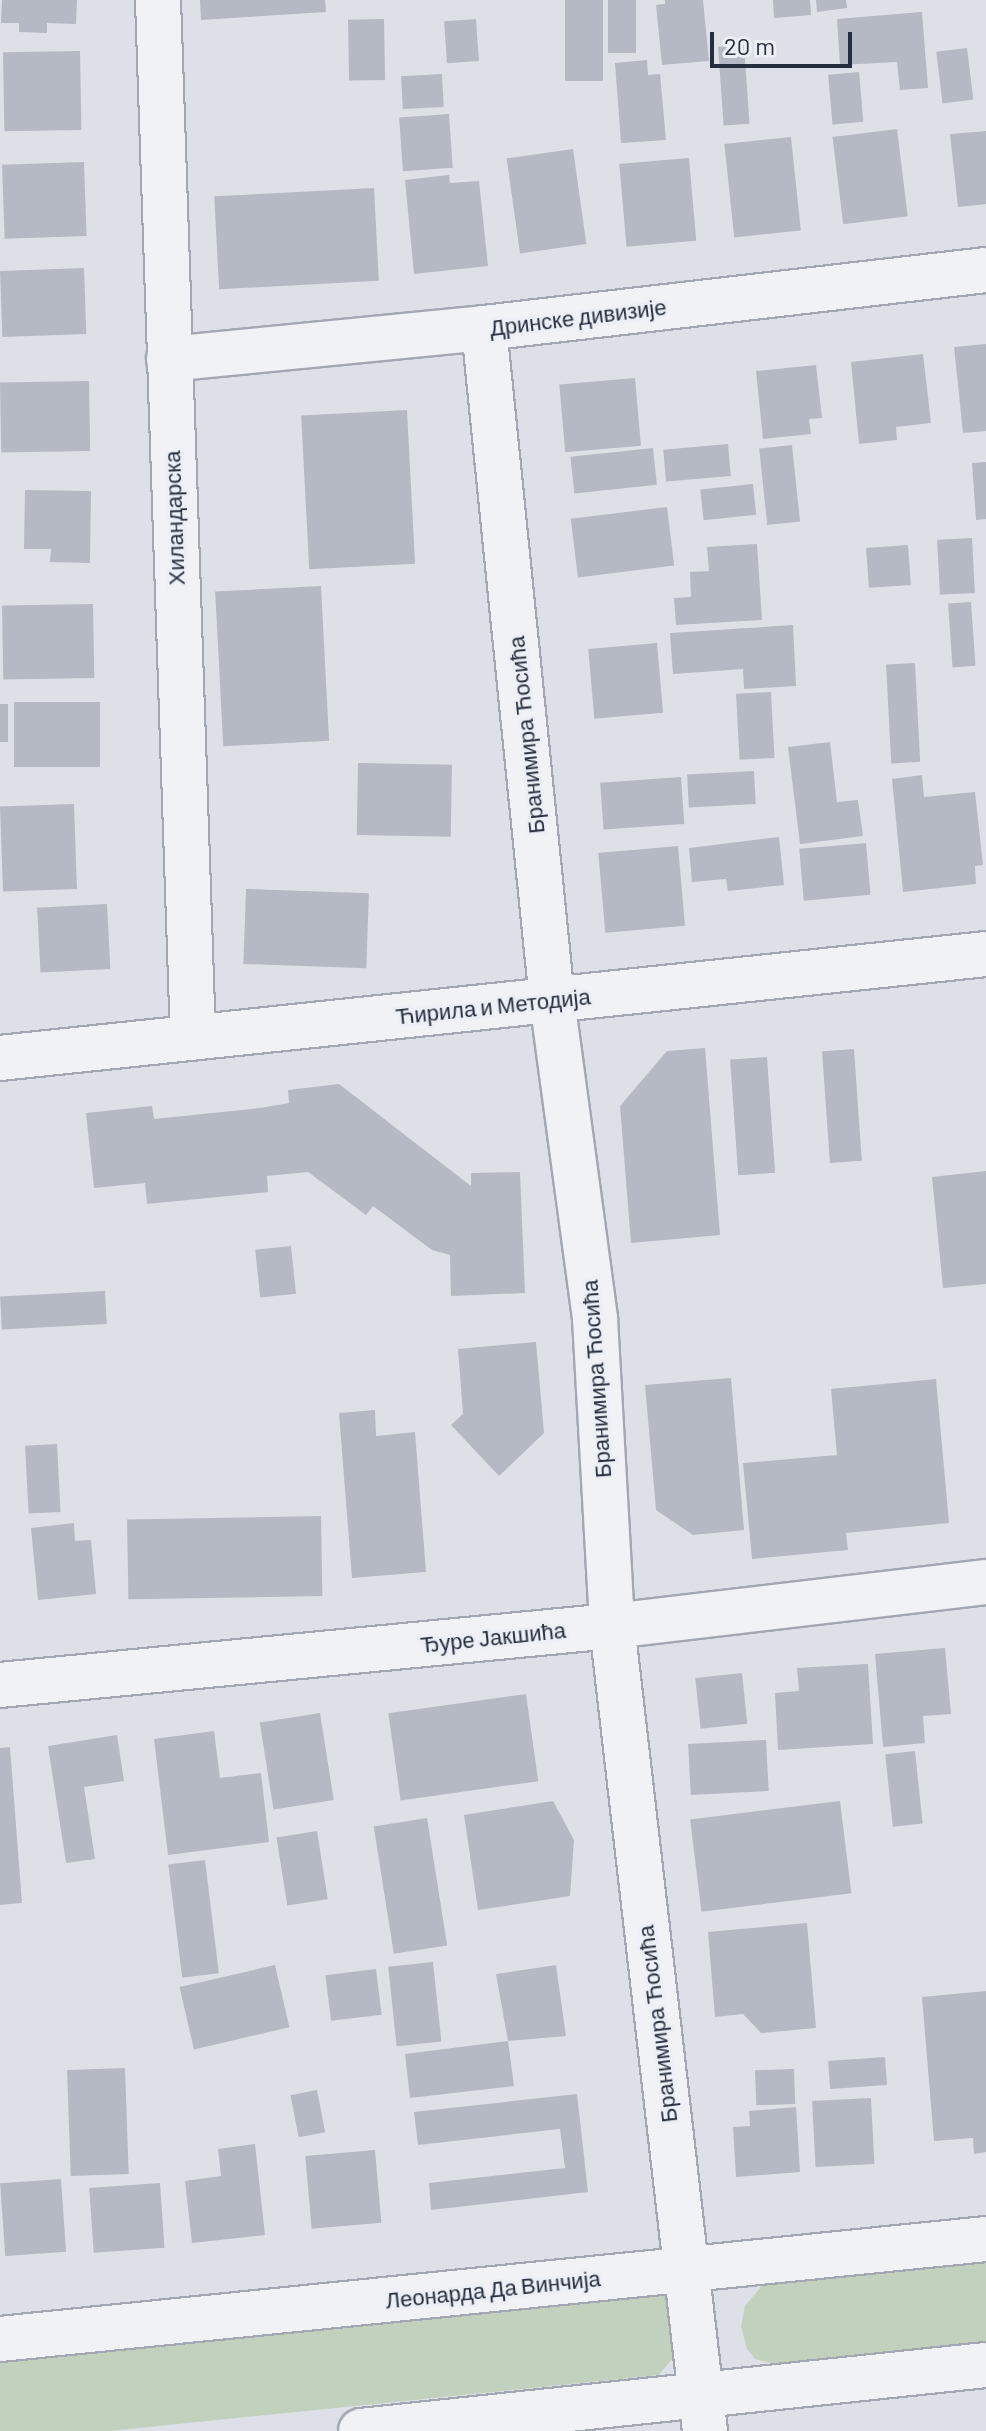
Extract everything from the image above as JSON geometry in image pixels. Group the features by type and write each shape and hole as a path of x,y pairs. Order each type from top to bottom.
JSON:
{"street":[{"name":"Хиландарска","path":"158,0 193,1037"},
{"name":"Дринске дивизије","path":"169,359 484,328 986,270"},
{"name":"Бранимира Ћосића","path":"484,328 552,1000 595,1319 612,1626 703,2413"},
{"name":"Ћирила и Методија","path":"0,1058 986,954"},
{"name":"Ђуре Јакшића","path":"0,1685 612,1626 986,1582"},
{"name":"Леонарда Да Винчија","path":"0,2339 986,2239"},
{"path":"361,2431 703,2413 986,2365"}],"green space":[{"path":"986,2258 986,2345 783,2366 755,2359 747,2349 741,2326 745,2306 764,2283"},
{"path":"656,2291 668,2297 674,2336 673,2358 659,2375 110,2431 0,2431 0,2357"}],"building":[{"path":"2,0 77,0 76,24 47,23 47,33 19,32 19,23 1,23"},
{"path":"200,0 325,0 326,12 201,20"},
{"path":"565,0 603,0 603,81 565,81"},
{"path":"608,0 636,0 636,53 608,53"},
{"path":"665,0 703,0 709,61 662,65 656,5 665,4"},
{"path":"773,0 810,0 811,15 774,18"},
{"path":"816,0 846,0 847,8 817,12"},
{"path":"922,12 928,88 900,90 897,62 840,65 837,19"},
{"path":"384,19 385,80 349,81 348,20"},
{"path":"476,19 479,61 447,63 444,21"},
{"path":"744,45 750,124 724,126 718,47"},
{"path":"967,48 973,100 943,103 936,52"},
{"path":"80,51 81,130 4,131 3,52"},
{"path":"647,60 648,75 660,74 666,140 621,143 615,63"},
{"path":"859,72 863,122 832,125 828,75"},
{"path":"442,74 444,107 403,109 401,76"},
{"path":"449,114 453,168 403,171 399,117"},
{"path":"897,129 908,216 843,224 832,137"},
{"path":"986,131 986,204 958,207 950,134"},
{"path":"791,137 801,230 734,237 724,144"},
{"path":"573,149 586,244 520,253 507,158"},
{"path":"689,158 696,241 627,247 619,164"},
{"path":"84,162 87,236 5,239 2,165"},
{"path":"449,175 450,183 479,181 488,266 414,274 405,180"},
{"path":"374,188 379,281 219,289 214,196"},
{"path":"84,268 86,334 2,337 0,271"},
{"path":"986,344 986,431 963,433 954,347"},
{"path":"923,354 931,423 896,427 897,440 859,444 851,362"},
{"path":"816,365 822,418 809,419 811,434 763,439 756,371"},
{"path":"635,378 641,446 565,452 559,385"},
{"path":"89,381 90,451 1,453 0,383"},
{"path":"407,410 415,564 309,569 301,416"},
{"path":"728,444 731,476 666,482 663,450"},
{"path":"792,445 800,522 767,525 759,448"},
{"path":"653,448 657,485 574,493 570,457"},
{"path":"986,462 986,519 976,520 972,463"},
{"path":"753,484 756,515 704,520 700,490"},
{"path":"25,490 91,491 90,563 50,562 51,549 24,549"},
{"path":"667,507 674,566 578,577 571,519"},
{"path":"972,538 975,593 940,595 937,540"},
{"path":"757,544 762,620 676,625 674,598 691,597 690,572 709,571 707,547"},
{"path":"908,545 911,585 869,588 866,548"},
{"path":"321,586 329,741 223,746 215,592"},
{"path":"971,602 975,666 953,667 948,604"},
{"path":"93,604 94,678 3,680 2,606"},
{"path":"793,625 796,686 744,689 743,669 673,674 670,633"},
{"path":"657,643 663,713 594,719 588,649"},
{"path":"915,663 920,762 891,763 886,665"},
{"path":"771,692 774,758 740,760 736,694"},
{"path":"14,702 100,702 100,767 14,767"},
{"path":"0,704 8,704 8,742 0,742"},
{"path":"830,742 837,802 858,800 863,836 800,844 788,747"},
{"path":"358,763 452,765 451,837 357,835"},
{"path":"754,771 756,804 689,807 687,775"},
{"path":"922,775 924,797 975,792 983,865 975,866 976,884 903,892 892,779"},
{"path":"681,777 684,824 603,830 600,783"},
{"path":"74,804 77,889 3,892 0,807"},
{"path":"779,837 784,885 728,891 726,879 692,882 689,848"},
{"path":"866,843 871,895 804,901 799,849"},
{"path":"678,846 685,926 605,933 598,853"},
{"path":"246,889 369,893 366,968 243,964"},
{"path":"107,904 110,969 40,973 37,908"},
{"path":"705,1048 720,1235 631,1243 620,1106 667,1051"},
{"path":"854,1049 862,1161 830,1163 822,1051"},
{"path":"767,1057 775,1173 738,1175 730,1060"},
{"path":"339,1084 471,1186 471,1173 520,1172 525,1293 451,1296 450,1255 432,1250 373,1206 366,1215 308,1172 267,1176 268,1192 147,1204 145,1183 94,1188 86,1113 152,1106 154,1119 260,1108 289,1103 288,1090"},
{"path":"986,1171 986,1284 943,1288 932,1177"},
{"path":"291,1246 296,1294 260,1298 255,1250"},
{"path":"105,1291 107,1324 2,1329 0,1296"},
{"path":"536,1342 544,1433 499,1476 451,1425 463,1414 458,1349"},
{"path":"731,1378 744,1530 693,1535 656,1510 645,1385"},
{"path":"936,1379 949,1523 846,1533 848,1550 752,1559 743,1463 837,1455 831,1389"},
{"path":"375,1410 376,1436 415,1432 426,1572 352,1578 339,1413"},
{"path":"57,1444 61,1512 29,1514 25,1446"},
{"path":"321,1516 322,1596 128,1599 127,1519"},
{"path":"74,1523 75,1541 91,1540 96,1594 38,1600 31,1528"},
{"path":"945,1648 951,1714 923,1716 925,1743 883,1747 875,1654"},
{"path":"868,1664 873,1744 778,1750 775,1693 799,1691 797,1668"},
{"path":"742,1673 747,1724 701,1729 695,1678"},
{"path":"526,1694 538,1781 401,1800 388,1713"},
{"path":"320,1713 334,1800 274,1809 260,1723"},
{"path":"214,1731 220,1778 261,1773 269,1842 168,1855 154,1739"},
{"path":"117,1735 124,1781 84,1787 95,1859 66,1863 48,1746"},
{"path":"766,1740 769,1791 691,1795 688,1744"},
{"path":"10,1747 22,1903 0,1905 0,1748"},
{"path":"915,1751 923,1824 893,1827 885,1754"},
{"path":"553,1801 574,1840 570,1896 478,1910 464,1815"},
{"path":"840,1801 851,1893 701,1912 690,1819"},
{"path":"427,1818 447,1945 394,1954 374,1826"},
{"path":"317,1831 328,1899 287,1906 277,1837"},
{"path":"205,1860 219,1973 182,1978 168,1865"},
{"path":"807,1923 816,2028 761,2033 743,2014 715,2017 708,1932"},
{"path":"433,1962 441,2042 397,2046 388,1967"},
{"path":"275,1965 289,2027 194,2049 180,1987"},
{"path":"556,1965 566,2036 508,2041 496,1974"},
{"path":"376,1969 382,2015 331,2021 325,1975"},
{"path":"986,1991 986,2152 974,2154 973,2138 934,2141 922,1997"},
{"path":"508,2041 514,2086 410,2098 405,2054"},
{"path":"885,2057 887,2085 830,2089 828,2061"},
{"path":"125,2068 129,2174 71,2176 67,2070"},
{"path":"794,2069 795,2104 756,2105 755,2070"},
{"path":"317,2090 325,2132 299,2137 290,2095"},
{"path":"577,2094 588,2192 431,2210 429,2183 565,2168 560,2129 418,2145 414,2112"},
{"path":"871,2098 874,2164 816,2167 812,2101"},
{"path":"796,2107 800,2172 736,2177 733,2127 750,2126 749,2111"},
{"path":"255,2144 265,2235 192,2243 185,2181 221,2176 218,2149"},
{"path":"375,2150 381,2223 312,2229 305,2156"},
{"path":"61,2179 66,2252 5,2256 0,2183"},
{"path":"160,2183 165,2248 94,2253 89,2188"}]}
